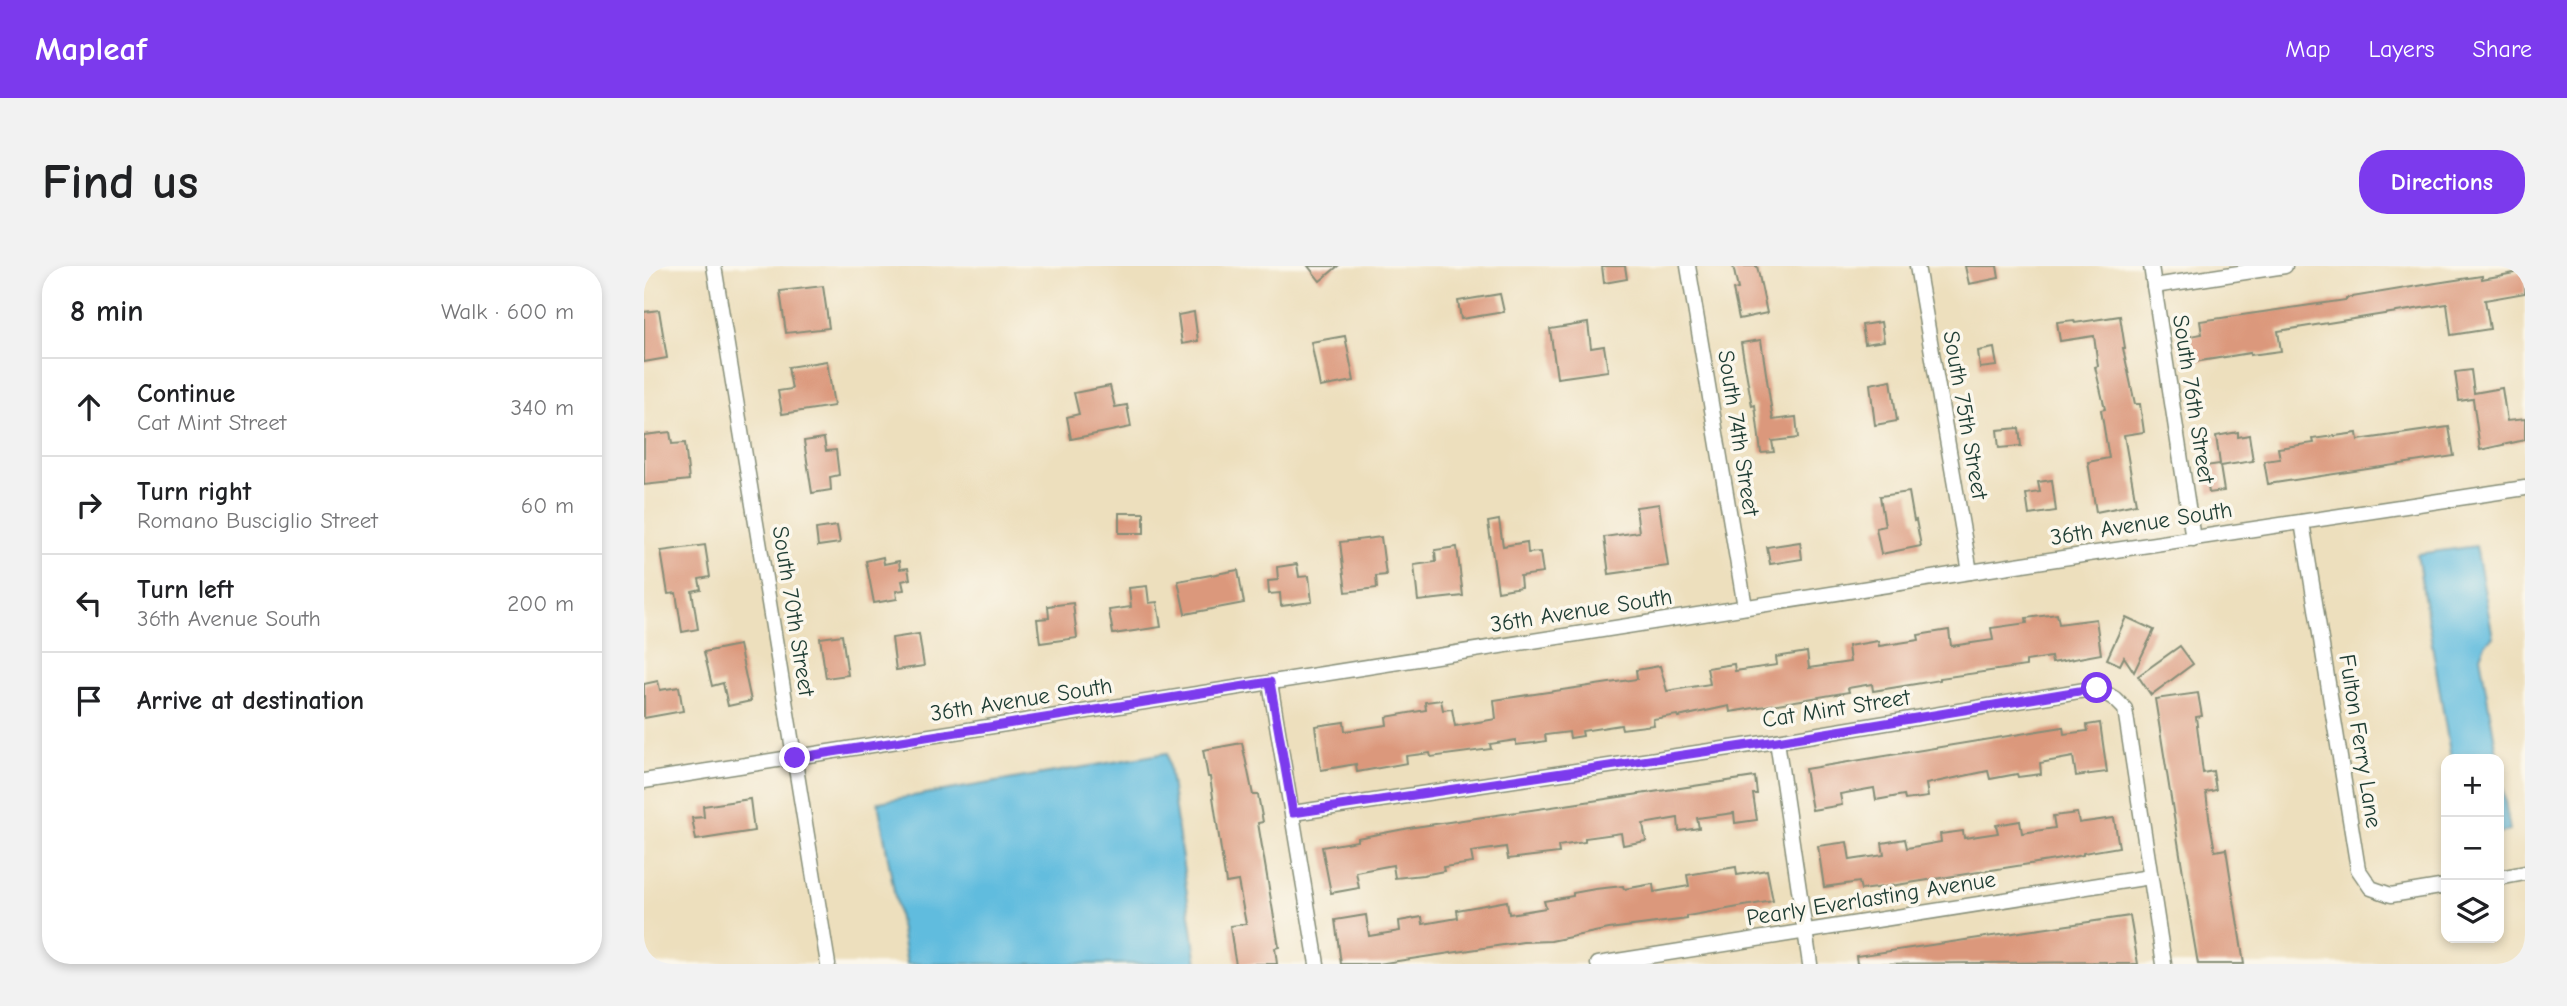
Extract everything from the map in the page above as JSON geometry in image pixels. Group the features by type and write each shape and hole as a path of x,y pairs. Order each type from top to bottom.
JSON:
{"street":[{"name":"South 70th Street","path":"714,266 828,964"},
{"name":"South 74th Street","path":"1688,266 1745,607"},
{"name":"South 75th Street","path":"1917,266 1970,572"},
{"name":"South 76th Street","path":"2151,266 2193,539"},
{"path":"2154,286 2285,266"},
{"name":"36th Avenue South","path":"644,781 1745,607 2525,488"},
{"name":"Fulton Ferry Lane","path":"2302,522 2358,869 2371,888 2391,895 2441,887"},
{"path":"1270,682 1318,964"},
{"name":"Cat Mint Street","path":"1293,813 1777,741 2097,688 2125,709 2164,964"},
{"path":"1777,741 1810,964"},
{"path":"2504,877 2525,873"},
{"name":"Pearly Everlasting Avenue","path":"1598,964 2150,877"}],"water":[{"path":"2476,546 2493,637 2485,644 2480,656 2497,754 2450,754 2417,554"},
{"path":"1167,753 1197,964 907,964 878,802"},
{"path":"2504,796 2510,831 2504,832"}],"building":[{"path":"1308,266 1338,266 1320,281"},
{"path":"1602,266 1625,266 1627,279 1604,283"},
{"path":"1733,266 1757,266 1767,313 1739,319 1733,290 1738,289"},
{"path":"1965,266 1997,266 1999,278 1969,284"},
{"path":"2525,271 2525,293 2485,300 2490,329 2451,335 2447,304 2278,331 2281,351 2194,362 2190,336 2202,334 2200,321"},
{"path":"823,286 829,328 786,333 780,291"},
{"path":"1500,294 1504,312 1461,319 1458,301"},
{"path":"659,310 667,358 644,362 644,312"},
{"path":"1194,312 1198,341 1182,344 1178,315"},
{"path":"2120,316 2123,348 2135,404 2140,404 2144,432 2124,435 2136,504 2096,512 2088,462 2109,458 2101,410 2105,409 2095,367 2098,366 2094,336 2060,341 2057,322 2074,320 2075,323"},
{"path":"1881,322 1884,341 1865,344 1862,325"},
{"path":"1588,323 1591,348 1604,346 1608,371 1557,378 1550,329"},
{"path":"1345,336 1354,381 1320,387 1311,342"},
{"path":"1761,340 1773,420 1796,417 1798,438 1772,441 1774,452 1761,453 1755,405 1752,406 1741,343"},
{"path":"1994,348 1997,366 1980,368 1978,351"},
{"path":"827,361 834,406 782,414 778,391 792,389 788,367"},
{"path":"2471,370 2474,393 2502,388 2507,421 2525,419 2525,440 2480,450 2473,399 2459,401 2455,372"},
{"path":"1891,380 1897,421 1875,425 1870,384"},
{"path":"1110,386 1115,407 1127,405 1131,427 1071,439 1067,417 1079,414 1074,393"},
{"path":"2449,427 2454,456 2268,484 2264,461 2280,459 2278,448 2314,443 2313,439 2357,433 2358,440"},
{"path":"2019,428 2021,446 1999,448 1997,430"},
{"path":"670,432 672,444 685,443 689,480 644,485 644,435"},
{"path":"2238,432 2238,437 2249,435 2253,461 2220,466 2224,491 2209,493 2205,466 2220,464 2216,436"},
{"path":"824,438 826,451 836,450 839,475 830,477 831,490 812,493 804,441"},
{"path":"2052,480 2056,511 2029,515 2026,494 2040,492 2038,482"},
{"path":"1909,492 1921,546 1881,554 1876,528 1885,526 1880,496"},
{"path":"1659,504 1668,566 1609,574 1604,537 1639,532 1636,507"},
{"path":"1119,513 1144,513 1144,533 1119,533"},
{"path":"1499,520 1503,546 1527,542 1528,553 1540,552 1543,573 1520,576 1521,587 1498,591 1488,522"},
{"path":"837,526 840,543 818,546 816,529"},
{"path":"1381,537 1386,575 1376,576 1377,588 1346,592 1340,542"},
{"path":"1800,542 1802,559 1770,564 1767,547"},
{"path":"705,545 710,577 699,579 701,589 692,591 698,629 682,632 676,593 668,594 661,551"},
{"path":"1457,547 1463,596 1418,601 1414,565 1436,562 1435,550"},
{"path":"883,557 884,564 899,561 900,569 908,568 910,579 902,581 904,590 896,591 897,599 874,603 866,561"},
{"path":"1297,564 1299,577 1309,576 1312,602 1281,606 1280,593 1269,594 1268,581 1278,580 1277,567"},
{"path":"1238,570 1244,603 1185,614 1178,581"},
{"path":"1147,586 1149,603 1157,602 1161,627 1113,634 1109,610 1131,607 1129,588"},
{"path":"1073,603 1077,638 1040,643 1037,619 1049,618 1048,606"},
{"path":"2057,614 2059,624 2096,619 2101,654 2052,663 2051,657 2026,661 2026,666 1873,691 1872,684 1848,688 1849,692 1730,712 1729,706 1678,717 1653,719 1654,725 1622,729 1621,725 1582,731 1583,736 1570,738 1569,732 1545,735 1546,741 1534,743 1516,745 1516,740 1490,744 1491,749 1431,757 1430,753 1406,756 1407,763 1357,772 1356,764 1321,770 1315,726 1344,722 1345,731 1387,725 1386,717 1426,710 1425,702 1441,700 1443,710 1452,709 1455,726 1496,719 1494,700 1637,679 1636,670 1660,666 1667,691 1710,684 1707,668 1734,664 1735,671 1777,665 1776,657 1807,652 1809,668 1850,662 1848,646 1878,641 1879,646 1919,640 1918,635 1949,630 1951,646 1993,640 1991,628 2027,623 2026,618"},
{"path":"2126,617 2154,630 2134,672 2124,657 2120,665 2107,659"},
{"path":"919,634 924,666 896,670 892,638"},
{"path":"842,635 848,675 826,678 820,638"},
{"path":"739,645 751,701 728,706 723,683 712,686 704,652"},
{"path":"2180,646 2193,664 2151,695 2138,676"},
{"path":"658,681 660,690 679,687 683,711 644,718 644,684"},
{"path":"2198,693 2202,716 2196,717 2203,773 2213,771 2216,790 2206,792 2209,817 2215,851 2226,849 2244,964 2198,964 2193,935 2155,699"},
{"path":"2100,723 2107,772 2076,776 2073,757 2040,763 2041,774 2018,777 2017,774 1990,779 1988,771 1926,784 1928,797 1905,800 1904,795 1876,800 1874,788 1840,794 1842,805 1812,810 1805,769 2063,727 2064,734 2088,731 2087,725"},
{"path":"1242,743 1253,795 1258,795 1263,822 1258,823 1279,947 1275,948 1277,964 1236,964 1234,954 1230,926 1246,924 1238,881 1226,883 1210,777 1203,750"},
{"path":"1755,777 1757,794 1753,794 1757,820 1735,823 1734,813 1697,818 1699,828 1679,831 1678,818 1643,824 1646,841 1623,845 1621,833 1585,838 1585,842 1558,846 1559,853 1508,859 1506,847 1471,852 1473,863 1443,867 1444,871 1423,875 1395,878 1393,865 1356,872 1359,888 1331,893 1322,847 1415,827"},
{"path":"750,799 754,831 696,840 692,818 704,817 703,806"},
{"path":"2077,813 2079,823 2114,818 2119,847 1884,887 1861,890 1859,882 1824,887 1818,846 1847,842 1850,860 1884,855 1882,843 1905,839 1907,848 1941,842 1940,834 1963,831 1964,838 1998,833 1996,825 2020,821 2022,833 2055,828 2053,816"},
{"path":"1736,867 1737,875 1767,870 1773,901 1687,916 1687,919 1609,929 1551,941 1523,942 1378,964 1341,964 1335,920 1366,915 1369,936 1400,931 1399,921 1422,917 1423,924 1458,918 1457,910 1507,901 1509,914 1546,908 1544,901 1595,889 1623,886 1624,889 1653,884 1654,892 1689,886 1687,875"},
{"path":"2130,916 2138,964 1857,964 1856,956"}],"route":[{"path":"795,758 1270,682 1293,813 1777,741 2097,688"}]}
